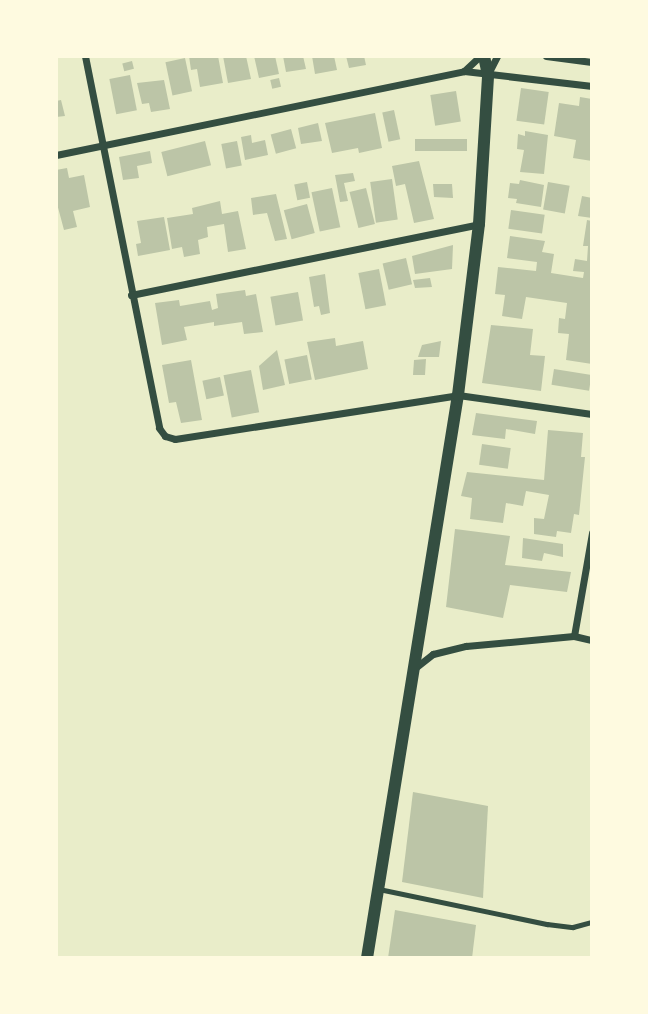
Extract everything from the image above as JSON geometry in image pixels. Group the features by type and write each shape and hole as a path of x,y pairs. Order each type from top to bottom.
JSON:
{"street":[{"path":"85,56 131,295 159,428 165,436 175,439 458,395 592,414"},
{"path":"367,958 458,395 479,224 488,75 482,56 464,71"},
{"path":"488,75 497,56"},
{"path":"546,56 592,62"},
{"path":"56,155 464,71 592,86"},
{"path":"131,295 479,224"},
{"path":"574,636 592,533"},
{"path":"412,670 433,654 466,646 574,636 592,640"}],"lane":[{"path":"378,889 547,924 573,927 592,922"}],"building":[{"path":"189,56 218,56 223,83 200,87 197,69 191,70"},
{"path":"223,56 246,56 251,79 228,83"},
{"path":"254,56 275,56 279,74 259,78"},
{"path":"283,56 303,56 306,69 286,72"},
{"path":"312,56 334,56 337,70 315,74"},
{"path":"346,56 364,56 366,65 349,68"},
{"path":"185,58 192,91 173,95 165,62"},
{"path":"132,61 134,69 124,71 122,63"},
{"path":"130,75 137,110 116,114 109,79"},
{"path":"279,78 281,87 272,89 270,80"},
{"path":"164,80 170,109 151,112 149,103 142,104 137,83"},
{"path":"521,88 549,92 544,125 516,121"},
{"path":"456,91 461,122 435,126 430,95"},
{"path":"580,97 592,99 592,161 573,158 576,140 554,136 559,103 579,106"},
{"path":"61,100 65,116 56,117 56,101"},
{"path":"394,110 400,139 388,142 382,112"},
{"path":"375,113 382,148 359,153 358,148 332,153 325,123"},
{"path":"318,123 322,141 301,144 298,128"},
{"path":"291,129 296,148 276,154 271,134"},
{"path":"525,131 548,135 544,174 520,172 524,150 517,149 518,134 525,136"},
{"path":"251,135 252,143 265,140 268,155 245,160 241,137"},
{"path":"415,139 467,139 467,151 415,151"},
{"path":"205,141 211,165 167,176 161,152"},
{"path":"237,141 242,166 226,169 221,144"},
{"path":"150,151 152,163 137,166 139,178 123,180 119,157"},
{"path":"419,161 434,219 414,223 405,184 396,186 392,166"},
{"path":"67,168 69,178 84,175 90,207 73,211 77,227 64,230 56,200 56,170"},
{"path":"353,173 355,181 344,183 348,201 340,202 335,175"},
{"path":"392,179 398,220 376,223 370,182"},
{"path":"520,180 544,185 541,207 516,203 517,199 508,198 510,183 519,184"},
{"path":"307,182 310,198 297,200 294,184"},
{"path":"548,182 570,186 565,213 543,210"},
{"path":"433,184 452,184 453,198 434,197"},
{"path":"332,188 340,227 320,231 311,192"},
{"path":"366,188 375,224 358,228 350,192"},
{"path":"276,194 287,239 275,241 267,213 253,215 251,198"},
{"path":"582,196 592,198 592,218 578,216"},
{"path":"220,201 222,214 238,211 246,249 228,252 224,224 207,227 208,237 198,240 200,254 184,257 182,247 172,249 167,218 193,214 192,208"},
{"path":"307,204 315,233 292,239 284,210"},
{"path":"511,210 545,215 542,234 508,229"},
{"path":"164,217 170,250 138,256 136,244 141,243 137,221"},
{"path":"587,220 592,221 592,364 566,360 569,334 558,333 559,318 565,319 567,303 526,297 522,319 502,316 505,295 495,294 498,267 536,271 537,262 507,258 510,236 545,241 542,252 554,254 551,273 583,278 584,272 573,271 575,259 587,261 588,246 583,246"},
{"path":"453,245 452,269 415,274 412,256"},
{"path":"406,258 412,284 389,290 383,263"},
{"path":"379,269 386,305 365,309 358,273"},
{"path":"325,274 330,313 321,315 319,306 314,307 309,277"},
{"path":"430,278 432,287 415,288 413,280"},
{"path":"245,290 246,296 256,294 263,332 244,334 242,322 214,326 214,322 184,327 187,340 162,345 155,303 179,300 180,306 210,301 212,310 218,308 216,294"},
{"path":"298,292 303,321 275,325 270,297"},
{"path":"491,325 533,329 530,355 545,356 541,391 482,383"},
{"path":"335,338 336,346 363,341 368,369 315,380 307,342"},
{"path":"441,341 439,357 418,357 422,345"},
{"path":"277,350 285,385 263,390 259,366"},
{"path":"307,355 312,380 289,384 284,359"},
{"path":"426,359 425,375 413,375 414,360"},
{"path":"191,360 202,420 181,423 176,402 169,403 162,365"},
{"path":"554,369 592,375 589,391 551,385"},
{"path":"251,370 259,412 232,418 224,375"},
{"path":"220,377 224,396 206,399 202,381"},
{"path":"476,413 537,421 535,434 506,429 505,439 472,435"},
{"path":"548,430 583,433 581,457 585,457 579,515 574,514 571,533 557,531 556,537 534,534 534,518 544,519 549,495 526,491 523,506 506,503 503,523 470,519 472,498 461,496 467,472 544,480"},
{"path":"482,444 511,448 508,469 479,465"},
{"path":"455,529 510,536 505,565 571,572 567,592 510,585 503,618 446,607"},
{"path":"523,538 563,544 563,557 544,553 542,561 522,558"},
{"path":"413,792 488,806 483,898 402,882"},
{"path":"395,910 476,925 472,958 388,958"}]}
